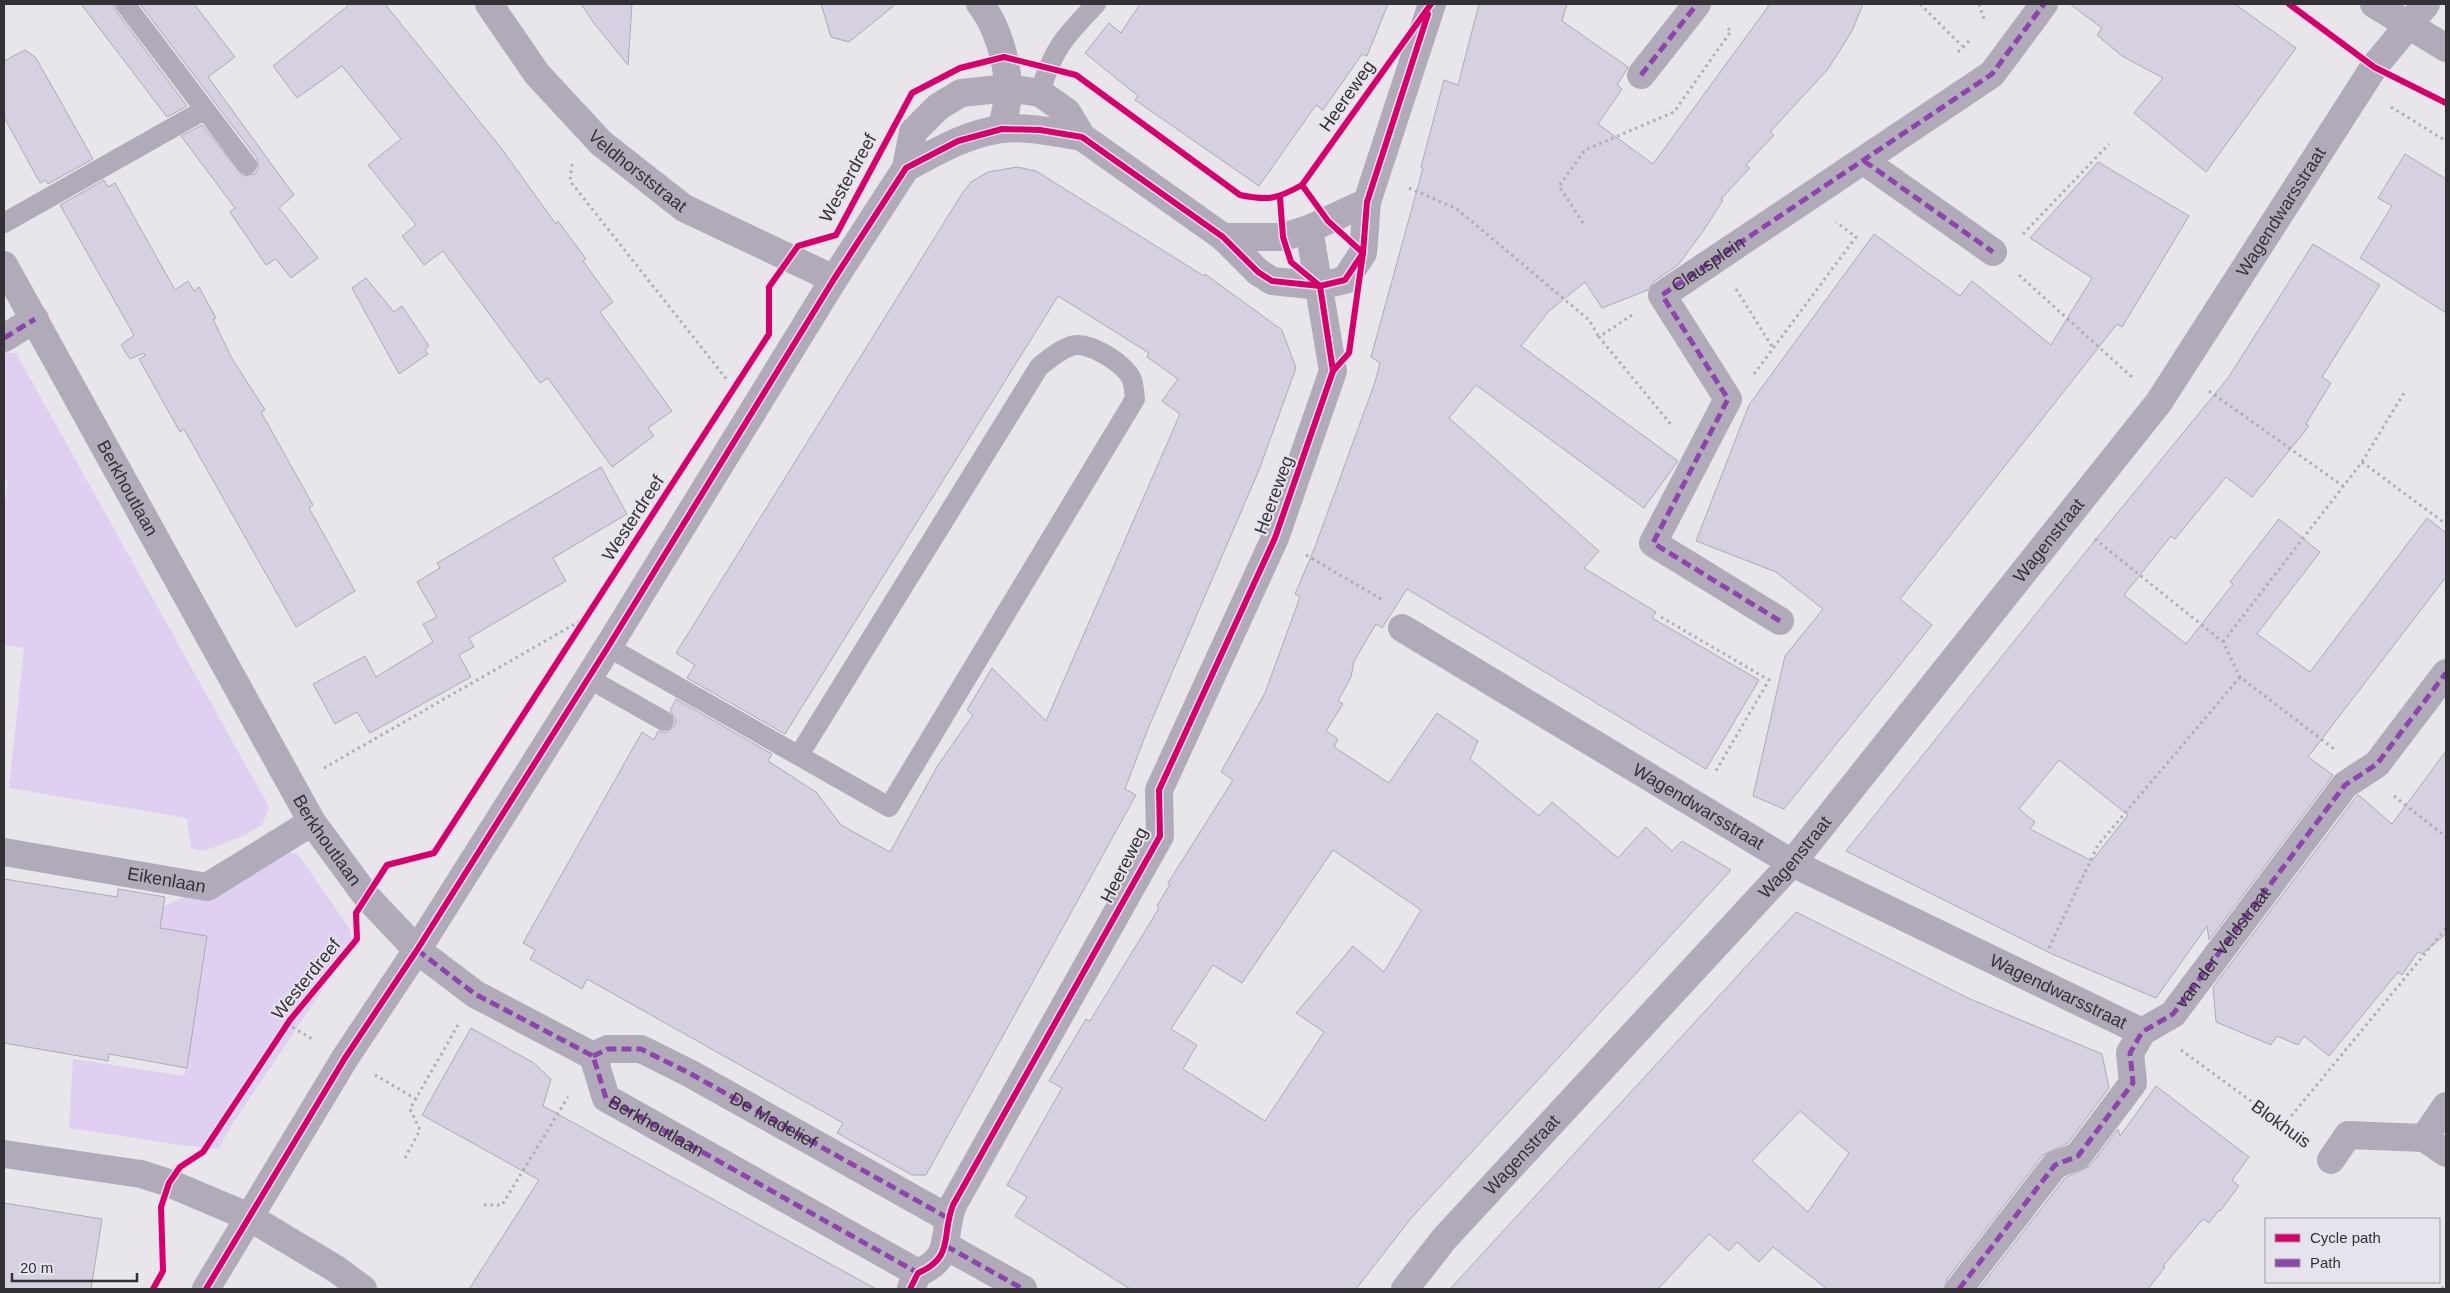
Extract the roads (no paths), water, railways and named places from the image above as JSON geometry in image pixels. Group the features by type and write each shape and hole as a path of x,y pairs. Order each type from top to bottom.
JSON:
{"street":[{"name":"Veldhorststraat","path":"489,4 537,74 601,143 684,208 834,279"},
{"path":"980,4 988,13 1004,57 1008,88 1002,129"},
{"path":"206,1289 345,1058 417,950 608,646 834,279 906,168 913,132 938,108 961,94 1008,88 1040,94 1068,112 1082,137 1223,237 1258,272 1272,281 1320,286 1345,280 1363,253 1366,202 1432,4"},
{"path":"1641,75 1697,4"},
{"name":"Clausplein","path":"1780,621 1653,542 1728,399 1662,295 1992,74 2044,4"},
{"path":"2374,4 2446,48"},
{"name":"Wagendwarsstraat","path":"2159,402 2360,89 2407,25 2426,4"},
{"path":"906,168 958,141 1002,129 1040,130 1082,137"},
{"path":"1864,161 1997,255"},
{"path":"1223,237 1282,237 1309,229 1366,202"},
{"name":"Heereweg","path":"914,1281 932,1267 946,1246 948,1218 953,1205 1160,836 1159,790 1275,538 1333,371 1309,229"},
{"name":"Berkhoutlaan","path":"4,265 312,822 367,897 417,950 475,994 593,1056 606,1098 914,1281"},
{"path":"4,338 35,319"},
{"name":"Wagenstraat","path":"1405,1289 1444,1239 1792,863 2159,402"},
{"name":"Wagendwarsstraat","path":"1402,628 1792,863 2142,1032"},
{"name":"van der Veldstraat","path":"2142,1032 2172,1014 2345,785 2377,764 2446,673"},
{"name":"Eikenlaan","path":"4,852 207,888 312,822"},
{"path":"1959,1289 2055,1165 2078,1156 2133,1083 2130,1053 2142,1032"},
{"name":"De Madelief","path":"593,1056 608,1050 641,1049 691,1074 948,1218"},
{"path":"2424,1138 2446,1106"},
{"path":"2332,1160 2348,1135 2424,1138 2446,1153"},
{"path":"4,1154 141,1174 169,1183 249,1217 336,1269 363,1289"},
{"path":"946,1246 1023,1289"}],"lane":[{"path":"125,4 247,165"},
{"path":"1040,94 1047,68 1063,38 1096,4"},
{"path":"4,223 204,110"},
{"path":"608,646 799,756 889,807 1135,399 1132,379 1121,364 1097,350 1073,345 1053,355 1039,367 799,756"},
{"path":"588,678 664,721"}]}
